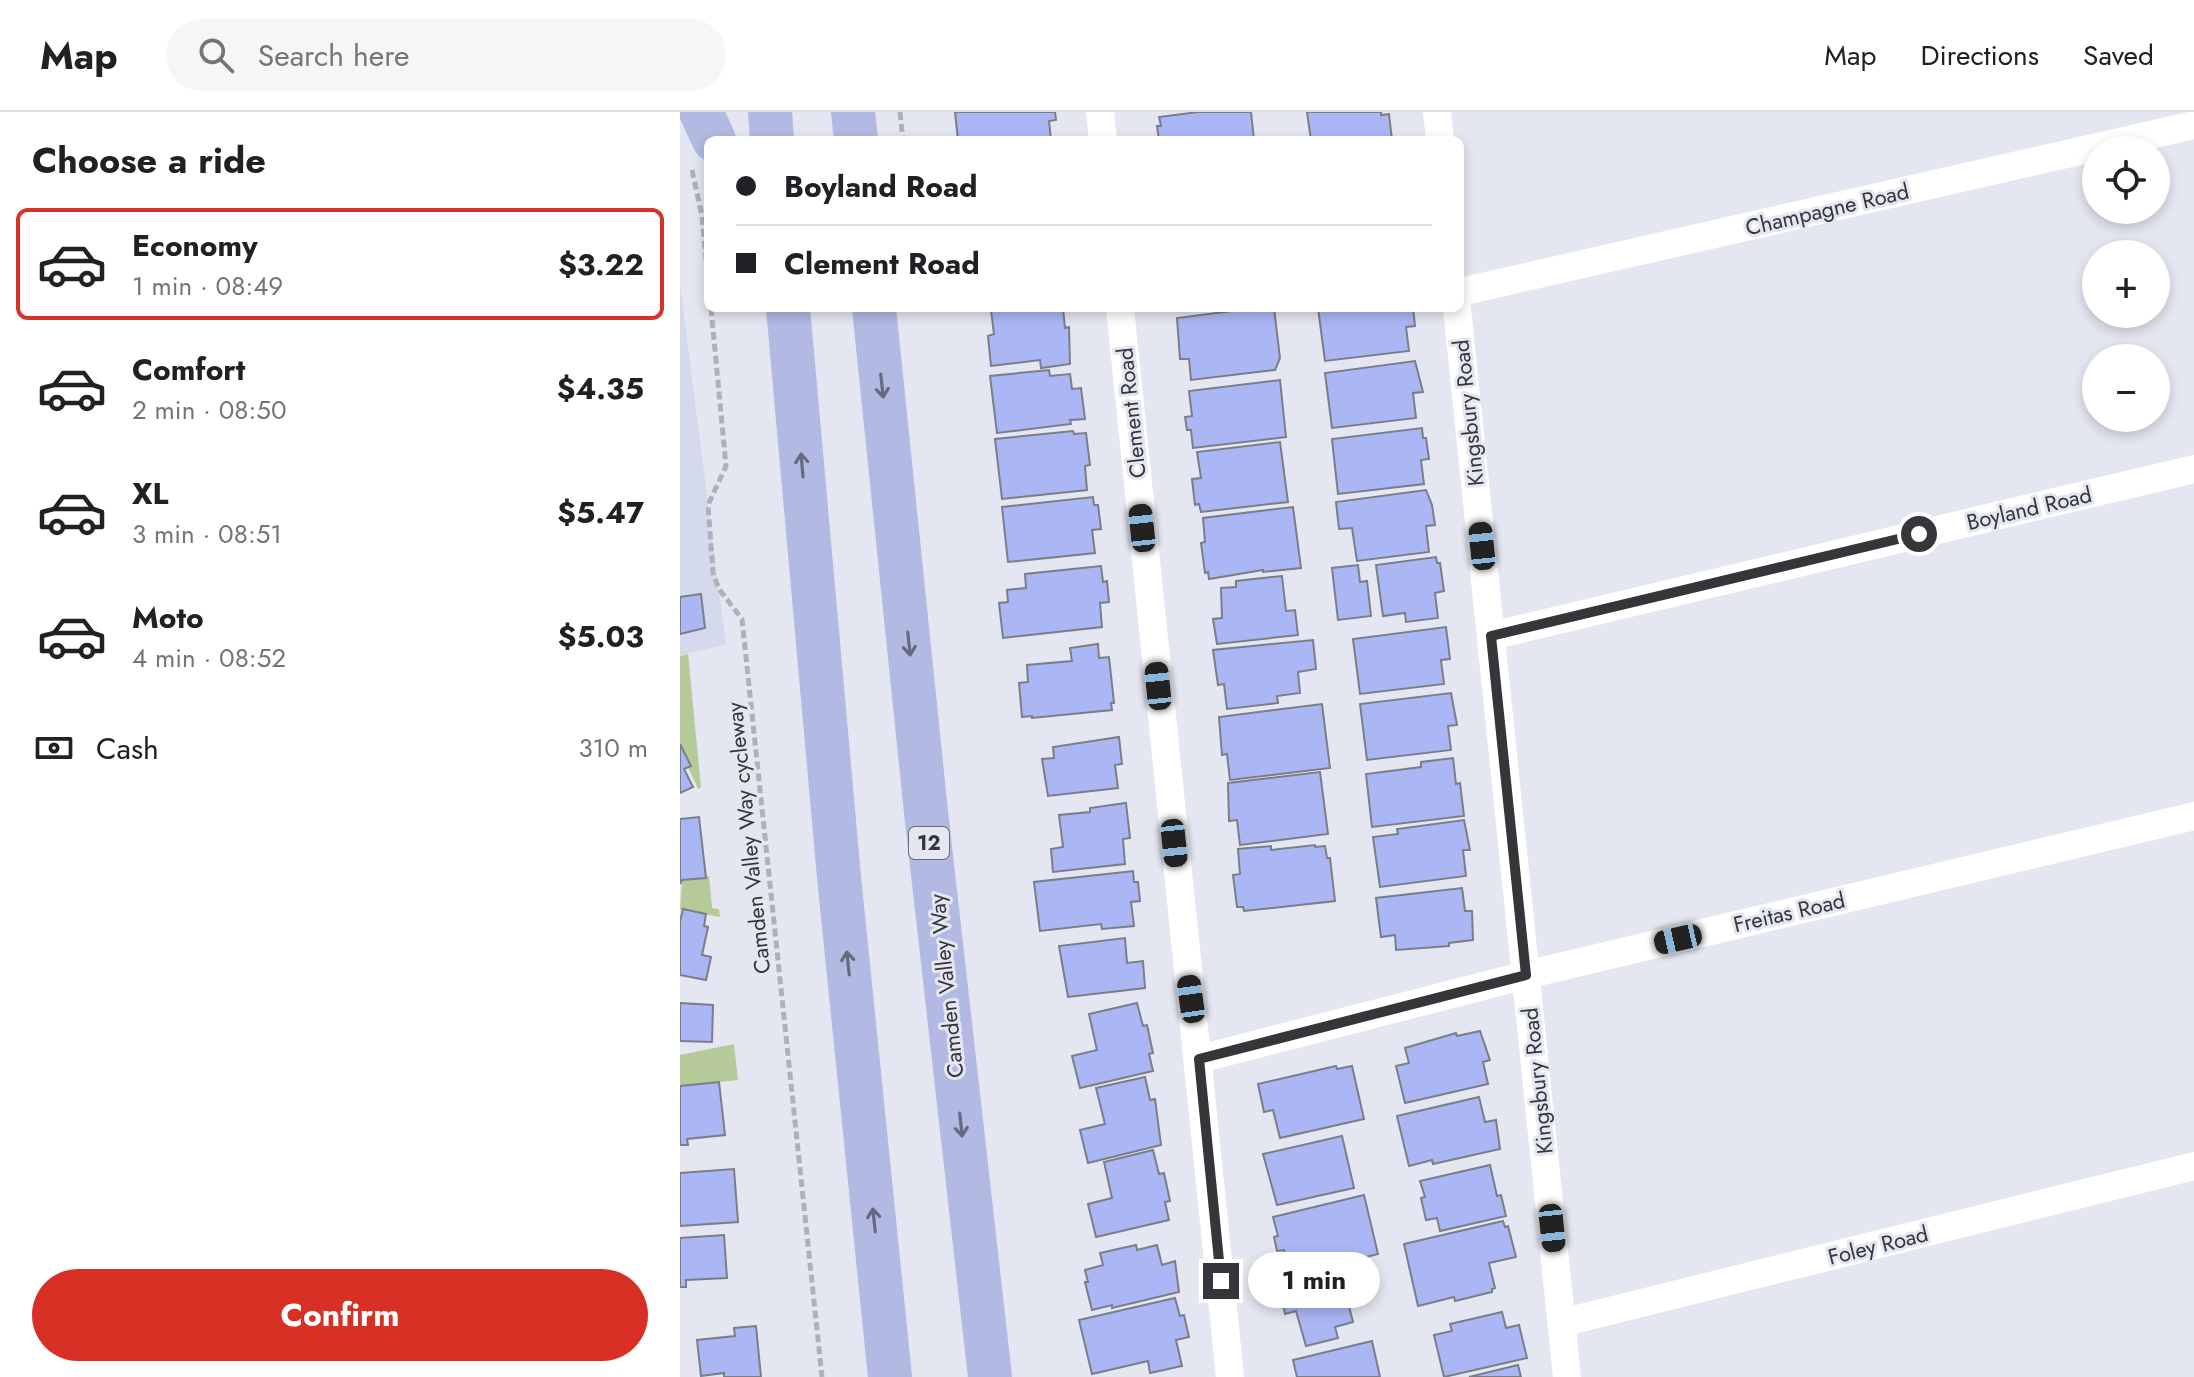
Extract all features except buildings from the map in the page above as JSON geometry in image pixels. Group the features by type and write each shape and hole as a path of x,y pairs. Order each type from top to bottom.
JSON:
{"main road":[{"path":"701,112 702,150"},
{"path":"770,112 772,136"},
{"path":"853,112 856,136"},
{"path":"758,312 780,533 839,877"},
{"path":"788,312 839,877 890,1377"},
{"name":"Camden Valley Way","path":"874,312 926,812 990,1377"}],"street":[{"path":"1100,112 1103,136"},
{"path":"1437,112 1440,136"},
{"name":"Champagne Road","path":"1464,291 2194,125"},
{"name":"Clement Road","path":"1120,312 1230,1377"},
{"name":"Kingsbury Road","path":"1457,312 1567,1377"},
{"name":"Boyland Road","path":"1491,636 2194,469"},
{"name":"Freitas Road","path":"1199,1059 1526,975 2194,816"},
{"name":"Foley Road","path":"1561,1323 2194,1166"}],"path":[{"path":"900,112 903,136"},
{"path":"702,150 704,237"},
{"name":"Camden Valley Way cycleway","path":"711,312 726,466 708,505 713,573 719,589 742,619 822,1377"}],"shaded area":[{"path":"680,284 726,645 680,655"}],"green space":[{"path":"688,654 701,787 698,789 688,767 691,765 680,744 680,656"},
{"path":"709,876 712,908 719,909 720,917 680,910 682,881"},
{"path":"734,1044 738,1080 680,1086 680,1055"}],"route":[{"path":"1221,1281 1199,1059 1526,975 1491,636 1919,534"}]}
